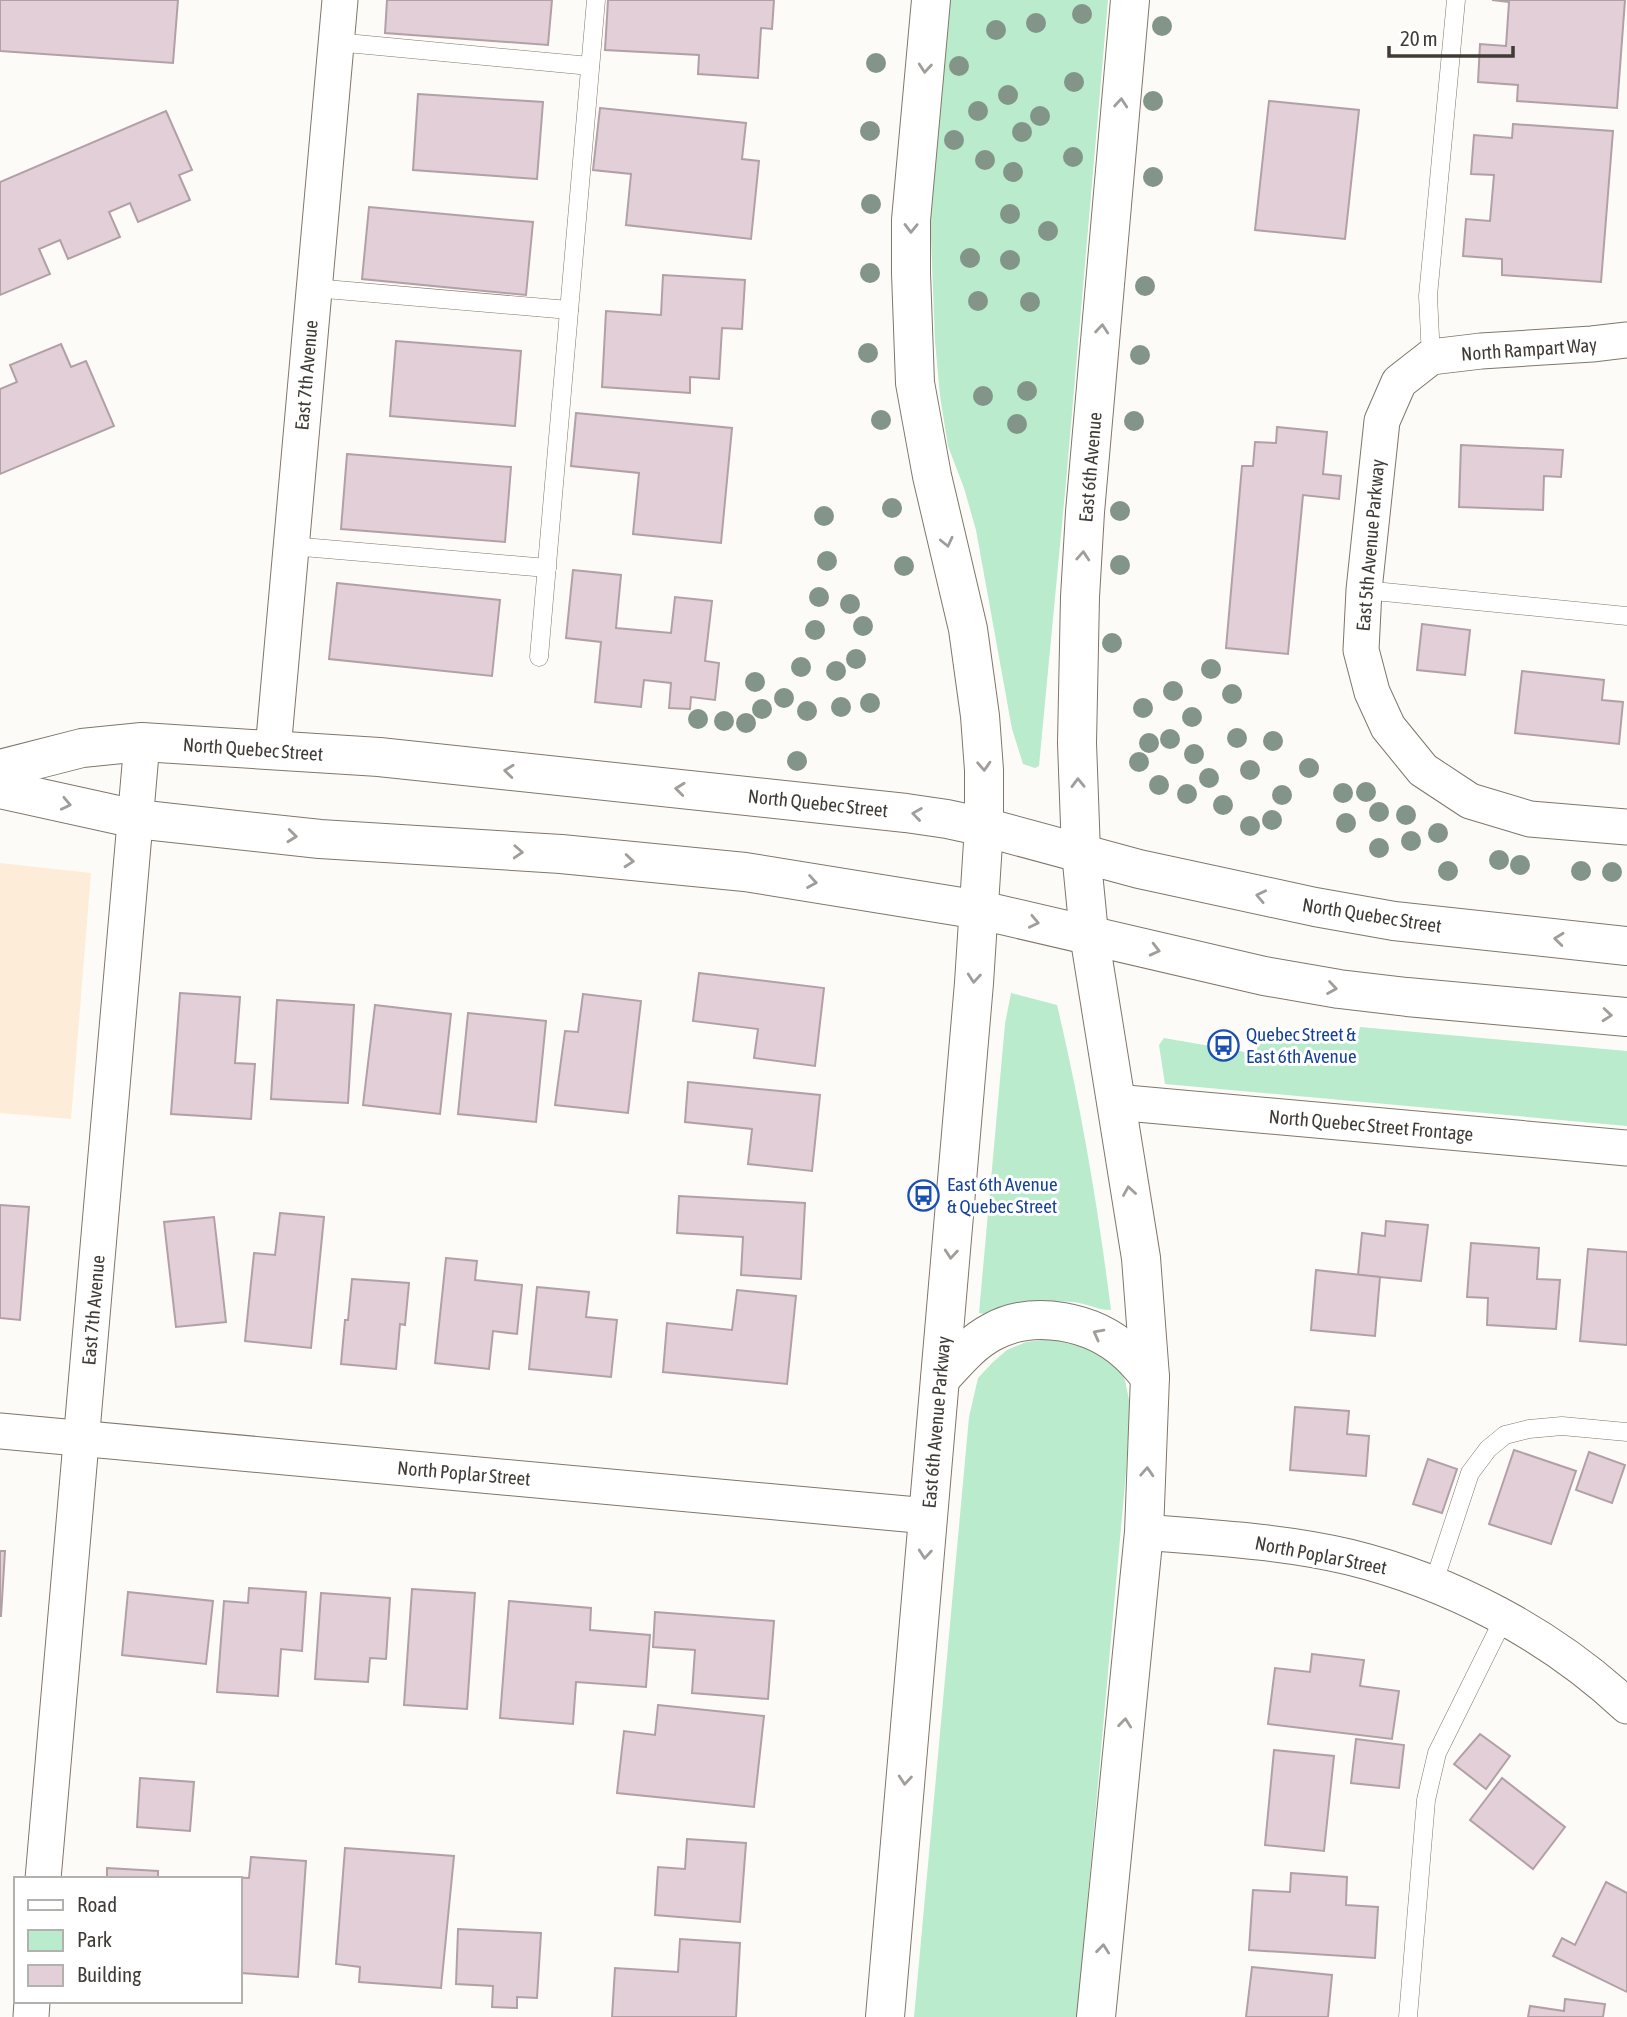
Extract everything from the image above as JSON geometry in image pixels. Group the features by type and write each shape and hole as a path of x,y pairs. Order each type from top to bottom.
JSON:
{"main road":[{"path":"931,0 911,220 915,383 932,476 968,629 980,716 984,827"},
{"name":"East 6th Avenue","path":"1088,934 1080,852 1077,743 1081,585 1130,0"},
{"name":"North Quebec Street","path":"0,769 82,748 142,742 379,757 893,811 947,818 1139,869 1315,908 1394,921 1627,946"},
{"path":"0,789 136,819 320,839 561,854 735,871 980,910 1264,976 1339,989 1627,1017"},
{"name":"East 6th Avenue Parkway","path":"885,2017 980,910 984,827"},
{"path":"1088,934 1141,1258 1150,1377 1144,1532 1096,2017"},
{"path":"940,1379 970,1347 990,1333 1010,1323 1055,1320 1088,1328 1111,1340 1128,1352 1150,1377"}],"street":[{"name":"East 7th Avenue","path":"273,750 340,0"},
{"name":"North Rampart Way","path":"1431,357 1627,340"},
{"name":"East 5th Avenue Parkway","path":"1431,357 1399,383 1382,421 1364,590 1362,650 1372,692 1388,727 1423,770 1470,801 1530,819 1627,827"},
{"name":"East 7th Avenue","path":"43,1877 142,742"},
{"name":"North Quebec Street Frontage","path":"1115,1102 1627,1148"},
{"name":"North Poplar Street","path":"0,1432 928,1516"},
{"name":"North Poplar Street","path":"1144,1532 1296,1547 1395,1570 1470,1600 1550,1643 1627,1706"}],"lane":[{"path":"539,657 596,0"},
{"path":"1431,357 1429,296 1457,0"},
{"path":"336,42 590,66"},
{"path":"314,288 569,310"},
{"path":"291,545 547,568"},
{"path":"1364,590 1627,617"},
{"path":"1433,1585 1470,1473 1488,1448 1506,1435 1529,1429 1562,1426 1627,1432"},
{"path":"1408,2017 1426,1800 1437,1753 1504,1618"}],"shaded area":[{"path":"0,863 91,873 71,1119 0,1113"}],"green space":[{"path":"946,0 1108,0 1066,482 1039,766 1035,768 1023,764 1012,729 976,530 948,446 940,396 930,213"},
{"path":"1011,993 1057,1005 1088,1157 1111,1310 1079,1303 1058,1302 1003,1312 979,1313 1005,1024"},
{"path":"1360,1027 1627,1051 1627,1126 1165,1084 1159,1045 1164,1038 1256,1054 1258,1042 1290,1036 1357,1042"},
{"path":"1049,1339 1075,1342 1116,1362 1125,1380 1130,1405 1077,2017 914,2017 969,1417 978,1378 993,1362 1007,1350 1026,1342"}],"building":[{"path":"0,0 178,0 173,63 0,51"},
{"path":"387,0 552,0 548,45 385,33"},
{"path":"608,0 774,0 772,29 761,28 758,78 698,74 699,55 605,50"},
{"path":"1492,0 1625,0 1617,108 1517,101 1518,85 1478,82 1480,44 1506,46 1509,2"},
{"path":"418,94 543,102 537,179 413,170"},
{"path":"1269,101 1359,110 1345,239 1255,230"},
{"path":"600,108 746,123 742,159 759,161 751,239 626,225 631,174 593,170"},
{"path":"166,111 192,170 179,175 190,200 138,222 130,203 109,212 120,237 68,259 60,240 39,249 50,274 0,295 0,182"},
{"path":"1513,124 1613,131 1601,282 1502,275 1502,259 1463,256 1466,219 1490,221 1494,175 1471,174 1474,135 1512,138"},
{"path":"369,207 533,222 526,295 362,279"},
{"path":"663,275 745,280 742,329 722,328 719,379 690,377 690,393 602,387 606,311 661,315"},
{"path":"396,341 521,351 515,426 390,416"},
{"path":"61,344 71,367 86,361 114,426 0,474 0,389 17,382 10,365"},
{"path":"576,413 732,428 721,543 633,534 639,473 571,466"},
{"path":"1277,427 1327,432 1323,474 1341,476 1339,499 1303,495 1288,654 1226,648 1242,466 1253,466 1255,442 1276,443"},
{"path":"1461,445 1563,450 1561,477 1544,476 1543,510 1459,507"},
{"path":"347,454 511,467 505,542 341,529"},
{"path":"573,570 621,575 616,628 671,633 675,597 712,601 705,661 719,663 715,700 691,697 690,709 669,708 671,683 644,680 641,707 595,702 601,642 566,638"},
{"path":"337,583 500,600 492,676 329,659"},
{"path":"1422,624 1470,630 1465,675 1417,670"},
{"path":"1522,671 1604,680 1602,700 1623,702 1619,744 1515,733"},
{"path":"699,973 824,988 815,1066 754,1058 758,1029 693,1021"},
{"path":"180,993 240,997 235,1063 255,1064 251,1119 171,1114"},
{"path":"583,994 641,1001 628,1113 555,1105 565,1031 578,1032"},
{"path":"277,1000 354,1005 348,1103 271,1099"},
{"path":"375,1005 451,1014 440,1114 363,1105"},
{"path":"468,1013 546,1021 536,1122 458,1114"},
{"path":"688,1082 820,1095 812,1171 748,1164 752,1129 685,1122"},
{"path":"679,1196 805,1203 801,1279 741,1275 743,1237 677,1233"},
{"path":"0,1205 29,1207 20,1320 0,1318"},
{"path":"280,1213 324,1217 311,1348 245,1341 254,1253 275,1255"},
{"path":"214,1217 226,1322 176,1327 164,1222"},
{"path":"1386,1221 1428,1225 1421,1281 1358,1275 1362,1233 1385,1236"},
{"path":"1471,1243 1539,1248 1537,1279 1560,1280 1556,1329 1487,1325 1488,1298 1467,1297"},
{"path":"1588,1249 1627,1252 1627,1345 1580,1341"},
{"path":"446,1258 477,1261 475,1280 522,1285 517,1334 493,1331 489,1369 435,1363"},
{"path":"1316,1270 1380,1277 1375,1336 1311,1330"},
{"path":"352,1279 409,1283 405,1325 400,1324 396,1369 341,1364"},
{"path":"537,1287 589,1292 586,1317 617,1320 611,1377 529,1369"},
{"path":"737,1290 796,1296 787,1384 663,1372 667,1323 732,1330"},
{"path":"1295,1407 1349,1411 1347,1434 1369,1436 1366,1476 1290,1470"},
{"path":"1514,1450 1576,1471 1551,1544 1489,1524"},
{"path":"1589,1452 1625,1465 1612,1503 1576,1490"},
{"path":"1428,1459 1457,1469 1442,1513 1413,1504"},
{"path":"0,1551 5,1551 1,1616 0,1616"},
{"path":"249,1588 306,1592 302,1651 281,1649 278,1696 217,1692 224,1601 248,1603"},
{"path":"412,1589 475,1593 467,1709 404,1705"},
{"path":"128,1592 213,1601 206,1664 122,1655"},
{"path":"321,1593 390,1598 386,1659 370,1658 368,1682 315,1679"},
{"path":"509,1601 591,1608 590,1630 650,1635 646,1687 576,1682 573,1724 500,1718"},
{"path":"655,1612 774,1621 768,1699 692,1693 695,1650 653,1647"},
{"path":"1312,1654 1364,1660 1360,1686 1399,1691 1392,1739 1268,1724 1275,1668 1310,1672"},
{"path":"658,1705 764,1716 754,1807 617,1793 624,1731 655,1735"},
{"path":"1480,1734 1510,1756 1486,1789 1454,1764"},
{"path":"1356,1739 1404,1745 1399,1788 1351,1783"},
{"path":"1274,1750 1334,1756 1324,1851 1265,1845"},
{"path":"140,1778 194,1782 190,1831 137,1827"},
{"path":"1502,1778 1565,1827 1533,1869 1470,1820"},
{"path":"687,1839 746,1843 740,1922 655,1915 658,1867 685,1869"},
{"path":"345,1848 454,1856 441,1988 359,1982 360,1967 336,1964"},
{"path":"251,1857 306,1861 298,1977 242,1973 242,1878 249,1878"},
{"path":"107,1868 158,1871 158,1877 107,1877"},
{"path":"1291,1873 1347,1877 1346,1905 1378,1907 1375,1958 1249,1950 1253,1890 1290,1892"},
{"path":"1606,1882 1627,1893 1627,1992 1553,1956 1562,1938 1575,1945"},
{"path":"458,1929 541,1933 537,1998 517,1997 517,2008 492,2007 493,1986 456,1984"},
{"path":"680,1939 740,1943 736,2017 612,2017 615,1968 678,1972"},
{"path":"1252,1967 1332,1975 1328,2017 1246,2017"},
{"path":"1565,1999 1605,2004 1603,2017 1528,2017 1530,2006 1564,2011"}],"place":[{"name":"Quebec Street & East 6th Avenue","path":"1223,1045"},
{"name":"East 6th Avenue & Quebec Street","path":"924,1195"}]}
